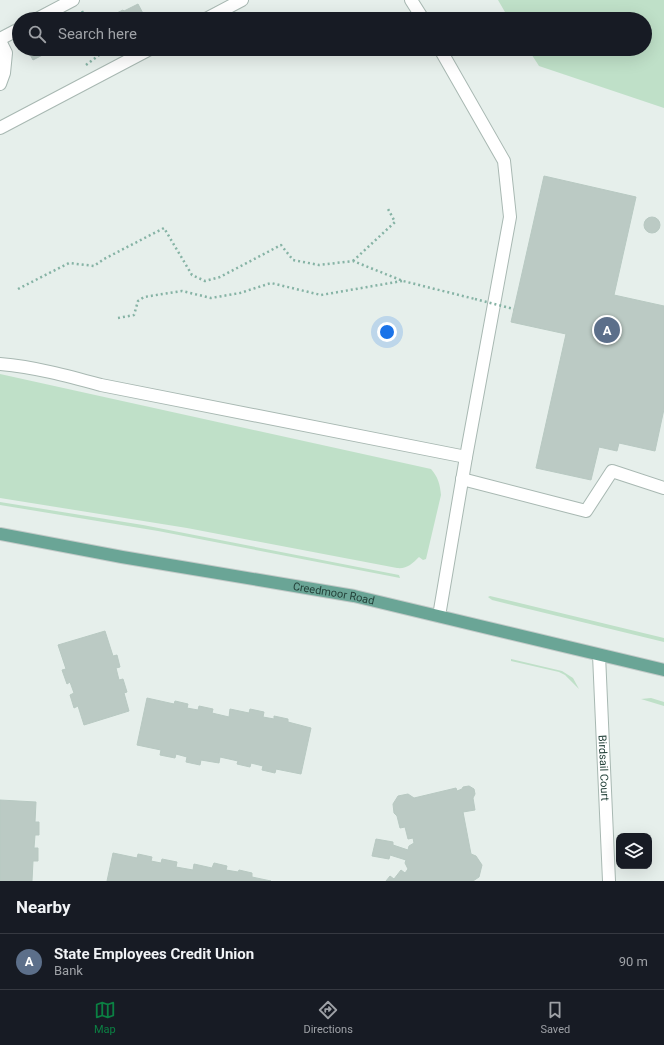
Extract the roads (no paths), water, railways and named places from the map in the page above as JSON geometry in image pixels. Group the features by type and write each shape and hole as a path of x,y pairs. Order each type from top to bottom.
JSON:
{"main road":[{"name":"Creedmoor Road","path":"0,534 122,557 354,596 664,670"}],"street":[{"path":"50,12 73,0"},
{"path":"219,12 242,0"},
{"path":"411,0 419,12"},
{"path":"0,84 4,73 6,53 0,40 12,33"},
{"path":"0,128 137,56"},
{"path":"439,616 462,479 510,217 504,161 444,56"},
{"path":"0,364 19,366 101,385 466,457"},
{"path":"462,479 586,511 612,471 664,488"},
{"name":"Birdsail Court","path":"599,654 609,881"}],"place":[{"name":"State Employees Credit Union","path":"607,330"}]}
